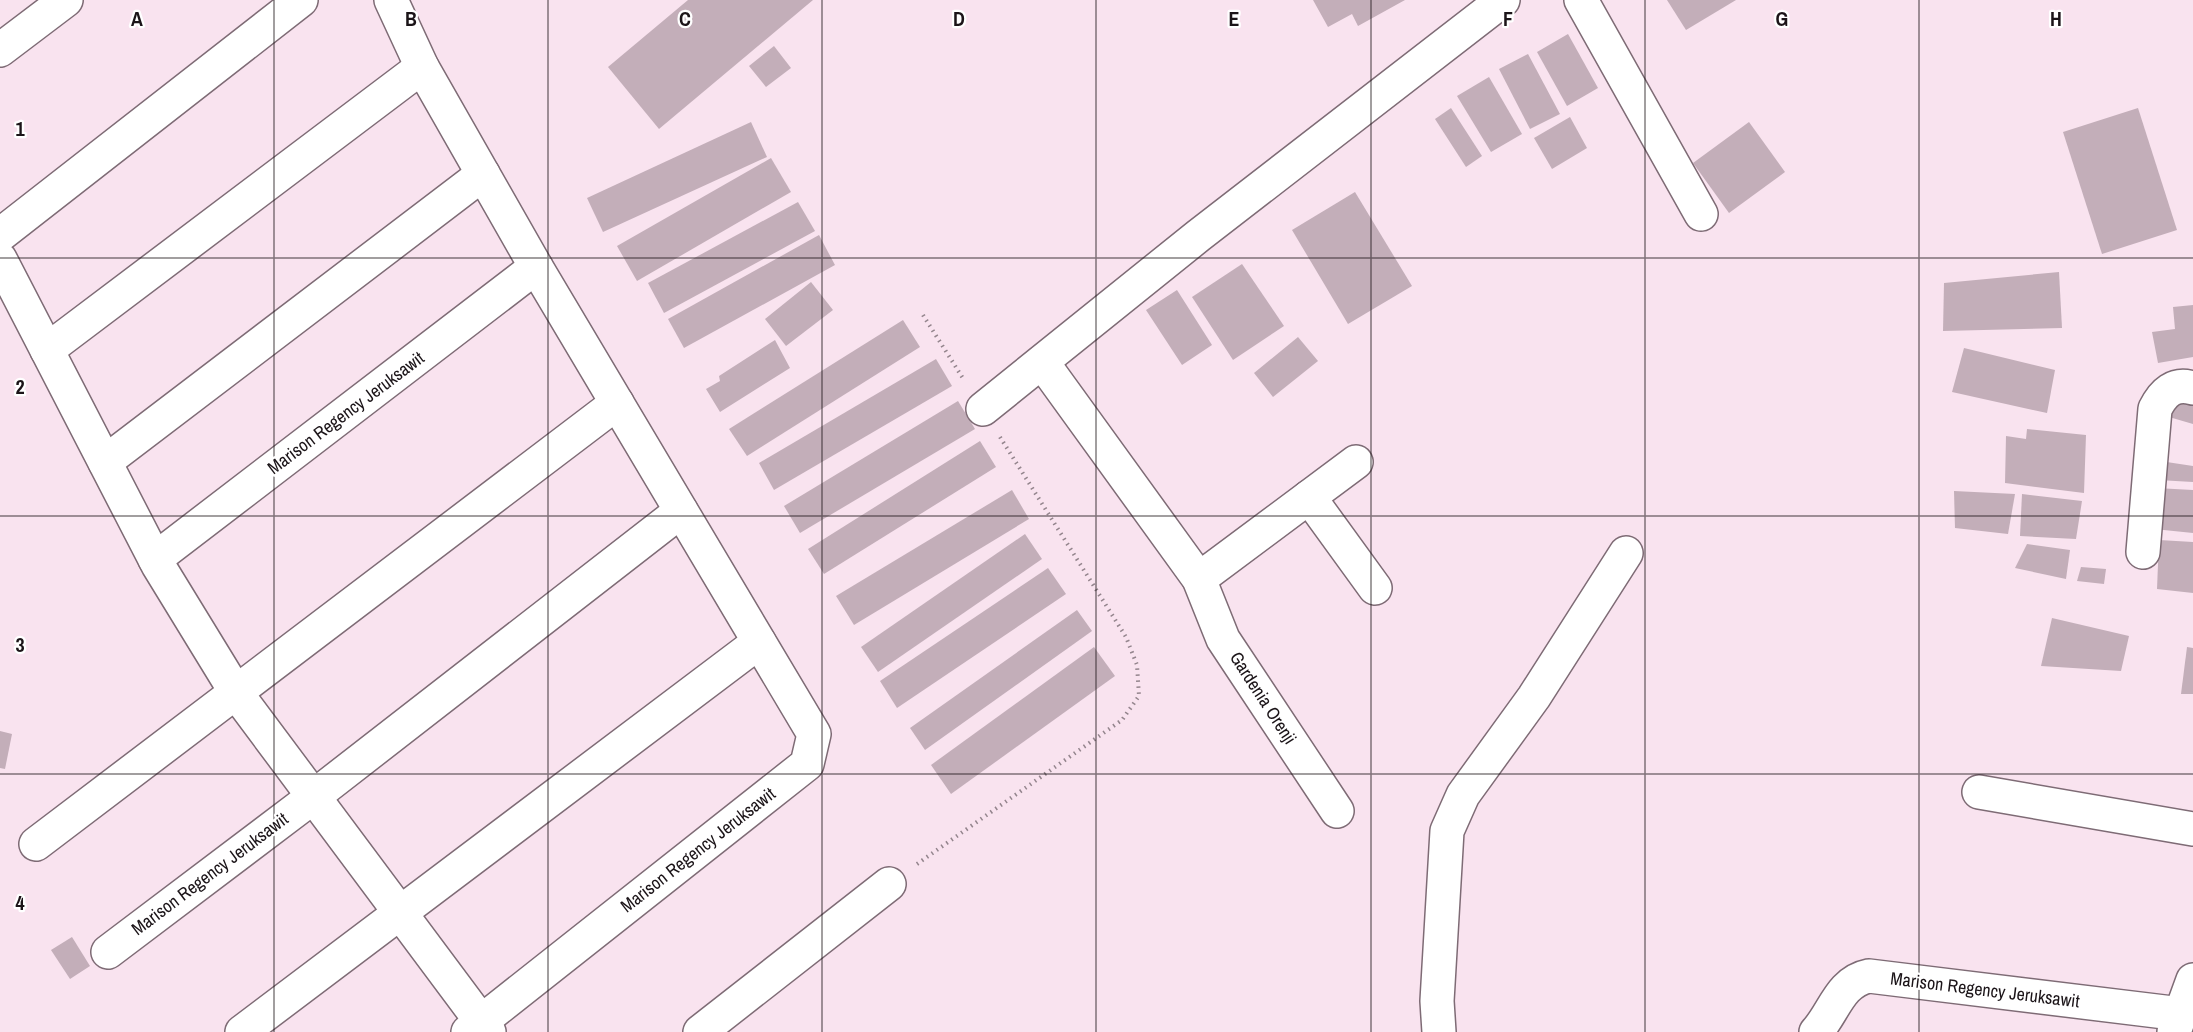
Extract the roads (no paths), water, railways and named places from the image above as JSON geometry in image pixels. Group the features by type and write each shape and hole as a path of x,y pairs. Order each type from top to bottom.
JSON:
{"street":[{"path":"0,50 66,0"},
{"path":"0,235 301,0"},
{"name":"Marison Regency Jeruksawit","path":"0,259 155,560 237,694 400,913 479,1029 807,764 814,734 536,267 422,67 391,0"},
{"path":"983,410 1198,236 1503,0"},
{"path":"1581,0 1701,213"},
{"path":"47,350 422,67"},
{"path":"105,462 483,174"},
{"name":"Marison Regency Jeruksawit","path":"155,560 536,267"},
{"name":"Gardenia Orenji","path":"1042,362 1199,579 1224,639 1337,811"},
{"path":"2143,552 2155,409 2162,395 2173,387 2193,388"},
{"path":"36,844 237,694 617,403"},
{"path":"1199,579 1356,462"},
{"path":"1309,496 1375,588"},
{"name":"Marison Regency Jeruksawit","path":"108,952 313,797 681,511"},
{"path":"1438,1032 1437,1001 1447,831 1463,795 1534,697 1626,553"},
{"path":"242,1032 759,642"},
{"path":"1979,792 2193,829"},
{"path":"700,1032 889,884"},
{"name":"Marison Regency Jeruksawit","path":"1816,1032 1840,994 1861,977 1869,976 2177,1023"},
{"path":"2177,1023 2193,980"}]}
